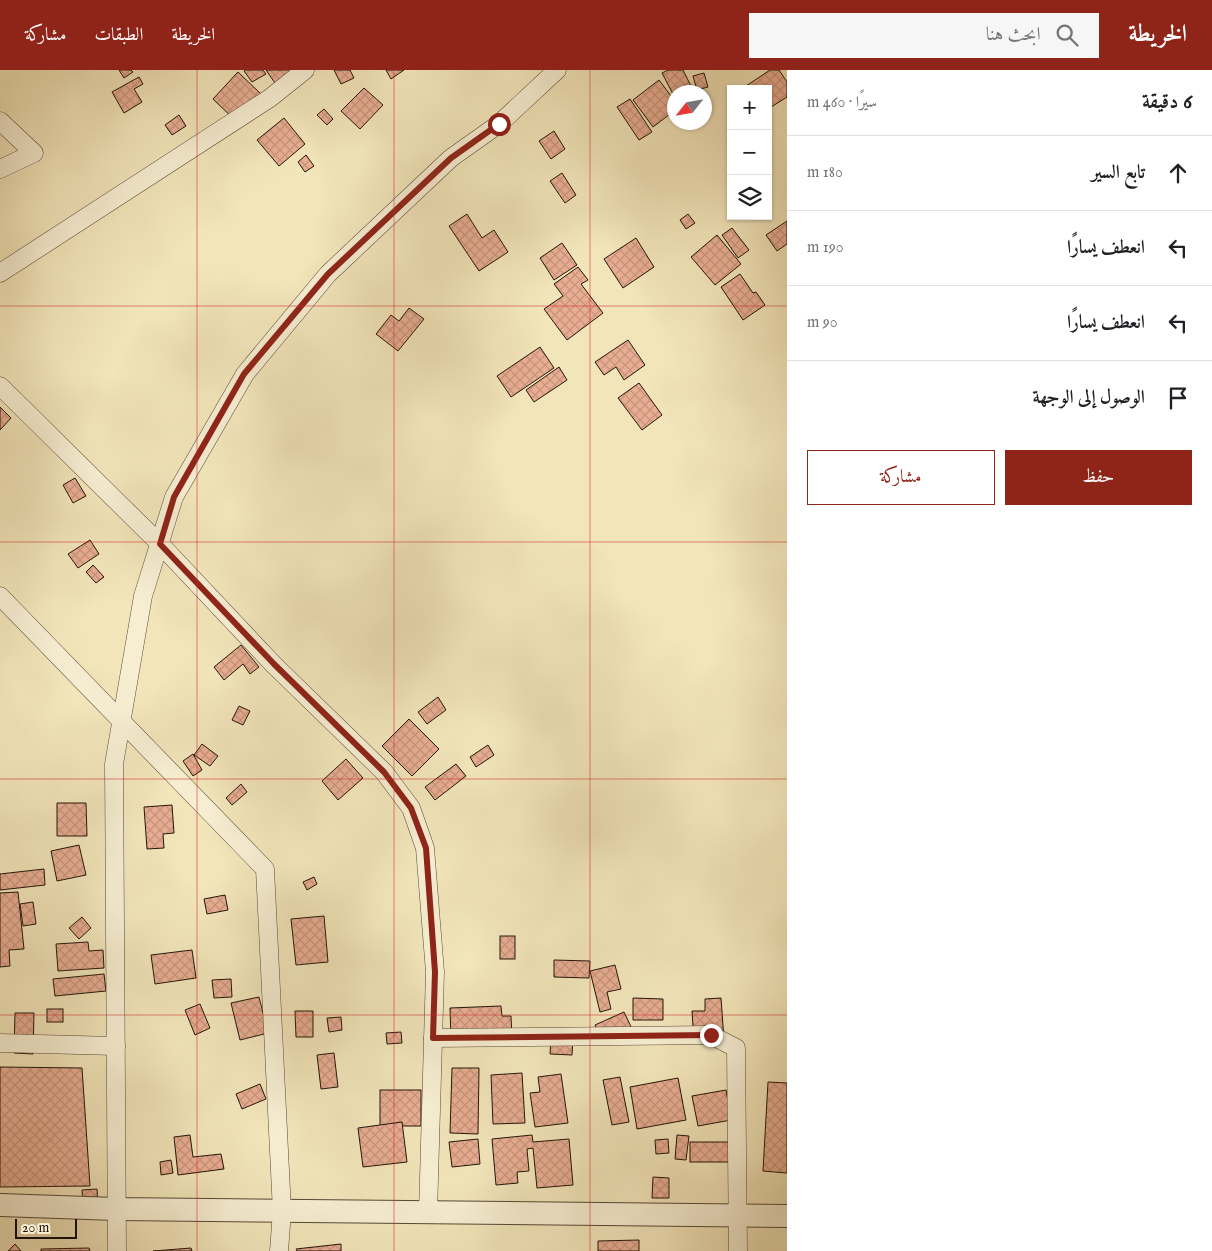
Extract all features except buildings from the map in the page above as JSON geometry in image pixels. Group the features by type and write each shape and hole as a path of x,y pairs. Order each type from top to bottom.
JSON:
{"street":[{"path":"0,273 270,98 305,70"},
{"path":"117,1251 114,764 143,596 174,497 244,374 328,274 451,158 499,124 557,70"},
{"path":"0,121 34,153 0,169"},
{"path":"0,386 160,544 274,664 384,772 411,808 426,848 435,972 428,1213"},
{"path":"0,596 264,869 282,1211 279,1251"},
{"path":"433,1038 711,1035 736,1048 738,1251"},
{"path":"0,1043 116,1046"},
{"path":"0,1205 116,1209 787,1216"}],"route":[{"path":"499,124 451,158 328,274 244,374 174,497 160,544 274,664 384,772 411,808 426,848 435,972 433,1038 711,1035"}]}
